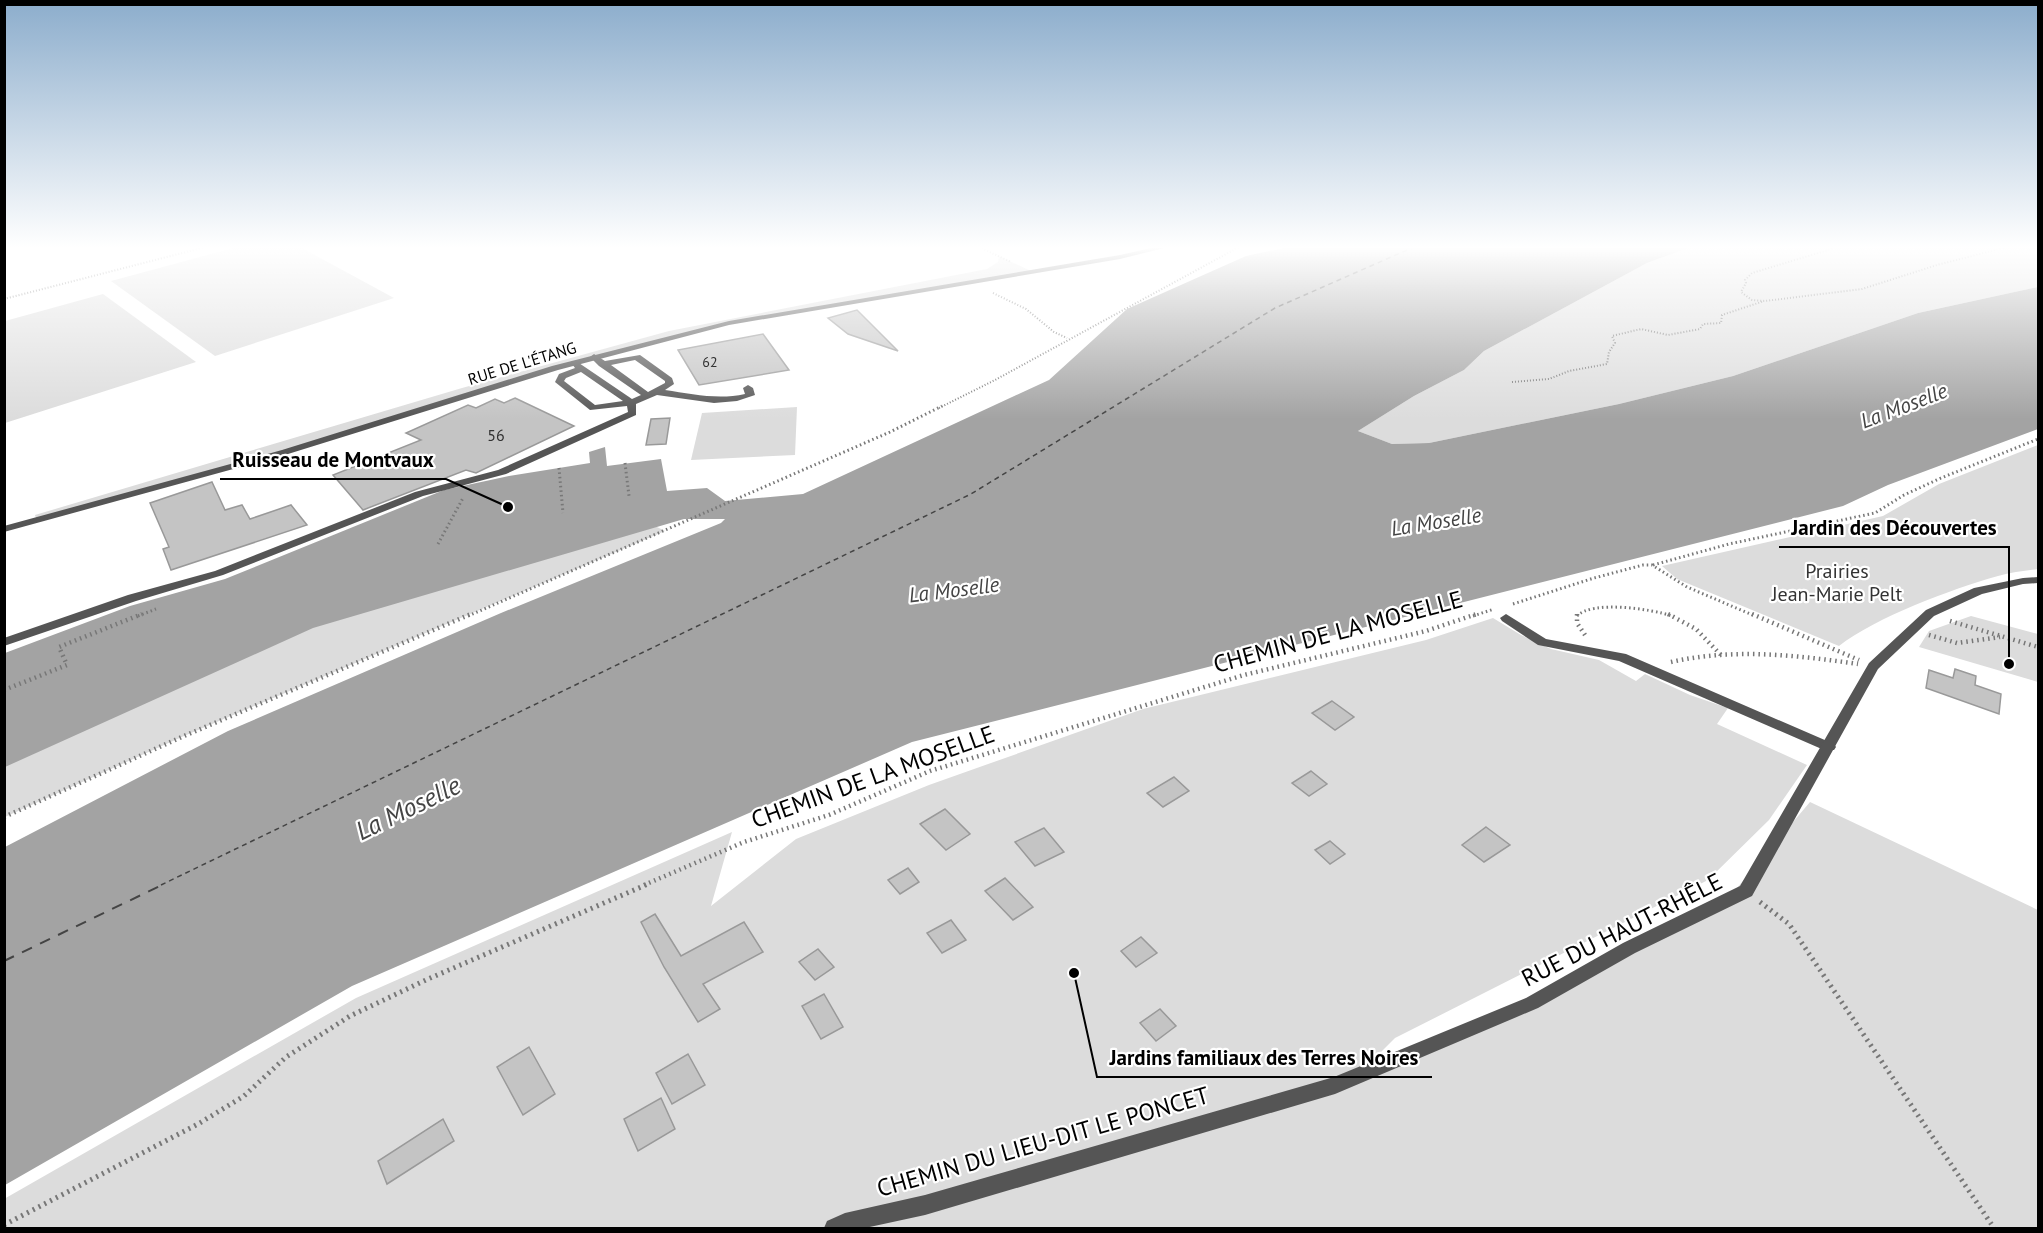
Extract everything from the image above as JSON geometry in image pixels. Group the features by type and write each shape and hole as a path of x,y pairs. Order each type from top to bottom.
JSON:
{"street":[{"name":"RUE DE L'ÉTANG","path":"4,530 285,452 729,323 836,305"},
{"path":"4,642 132,598 219,573 419,494 502,472 633,413 632,403 579,365 562,376 559,382 593,408 632,403 670,384 669,380 637,357 598,361"},
{"path":"598,361 653,394 707,401 735,400 750,395 748,388"},
{"name":"RUE DU HAUT-RHÊLE","path":"1335,1085 1532,1003 1629,948 1746,891 1873,666 1911,628 1930,613 1978,591 2038,580"},
{"path":"1504,611 1542,642 1622,657 1829,747"},
{"name":"CHEMIN DU LIEU-DIT LE PONCET","path":"834,1228 845,1223 926,1205 1335,1085"}],"path":[{"path":"1018,305 1059,336 1068,338"},
{"path":"4,817 184,735 768,487 890,432 995,380 1131,305"},
{"path":"1512,382 1549,379 1569,371 1607,364 1609,352 1615,343 1612,336 1641,329 1668,334 1689,333 1700,329 1703,324 1721,323 1722,315 1736,313 1753,305"},
{"name":"CHEMIN DE LA MOSELLE","path":"4,1225 198,1124 244,1096 286,1057 350,1016 744,842 829,815 930,771 1244,675 1504,611 1594,578 1643,565 1652,565 1729,544 1875,513 1904,495 1941,478 2038,439"},
{"path":"626,464 629,496"},
{"path":"559,468 563,513"},
{"path":"438,544 465,494"},
{"path":"1652,565 1687,587 1873,666"},
{"path":"1593,652 1577,623 1577,614 1608,607 1631,608 1679,618 1697,631 1721,655"},
{"path":"4,690 67,665 59,647 161,608"},
{"path":"1930,613 2038,647"},
{"path":"1911,628 1957,643 2001,637"},
{"path":"1647,669 1678,660 1721,655 1785,655 1873,666"},
{"path":"1746,891 1790,924 1994,1228"}],"green space":[{"path":"65,305 117,305 196,362 5,423 5,321"},
{"path":"144,305 374,305 215,356"},
{"path":"805,305 836,305 729,323 594,357 285,452 37,521 35,515 462,388 669,331"},
{"path":"1570,305 1957,305 1918,313 1733,376 1619,404 1429,443 1392,444 1358,431 1414,396 1464,370 1484,351"},
{"path":"797,407 795,455 691,460 702,413"},
{"name":"Prairies Jean-Marie Pelt","path":"2038,445 2038,569 2003,575 1937,596 1873,625 1839,646 1677,579 1662,566 1883,516 1939,484"},
{"path":"653,525 665,531 184,736 5,817 5,741 231,630"},
{"path":"1971,616 2038,634 2038,682 1919,647 1929,631"},
{"path":"1493,618 1551,649 1599,660 1636,681 1645,674 1690,695 1728,708 1717,724 1807,765 1769,820 1708,880 1395,1038 1344,1089 1720,908 1810,802 2038,910 2038,1228 5,1228 4,1199 356,998 732,832 711,906 796,839 929,785 1143,709 1426,640"}],"water":[{"name":"La Moselle","path":"1137,305 1570,305 1484,351 1464,370 1414,396 1358,431 1392,444 1429,443 1619,404 1733,376 1918,313 1957,305 2038,305 2038,429 1888,485 1843,506 912,742 352,986 5,1185 5,847 228,731 501,613 721,523 725,519 684,519 313,628 5,767 5,653 130,606 225,579 444,490 509,476 590,463 589,452 605,447 607,466 661,459 667,491 707,488 725,501 803,494 1049,380 1127,309"}],"building":[{"path":"857,310 898,351 848,334 828,318"},
{"path":"763,334 789,370 699,385 678,350"},
{"path":"515,398 574,426 476,473 466,470 363,510 333,475 421,440 406,433 468,405 476,408 495,399 504,403"},
{"path":"670,418 666,444 646,445 651,419"},
{"path":"212,482 225,510 242,505 250,519 291,505 307,525 171,570 163,549 169,547 150,503"},
{"path":"1955,669 1976,676 1975,685 2001,694 1999,714 1926,688 1929,670 1953,678"},
{"path":"1332,701 1354,717 1335,730 1312,713"},
{"path":"1311,771 1327,784 1309,796 1292,783"},
{"path":"1174,777 1189,791 1163,807 1147,793"},
{"path":"945,809 970,834 946,850 920,824"},
{"path":"1486,827 1510,845 1484,862 1462,845"},
{"path":"1044,828 1064,852 1035,866 1015,842"},
{"path":"1330,841 1345,854 1330,864 1315,850"},
{"path":"908,868 919,882 900,894 888,880"},
{"path":"1005,878 1033,907 1013,920 985,891"},
{"path":"655,914 681,956 744,922 763,952 703,984 720,1009 698,1022 664,967 641,922"},
{"path":"951,920 966,940 942,953 927,933"},
{"path":"1141,937 1157,953 1136,967 1121,951"},
{"path":"818,949 834,967 815,980 799,962"},
{"path":"824,994 843,1027 821,1039 802,1006"},
{"path":"1160,1009 1176,1026 1156,1041 1140,1023"},
{"path":"529,1047 555,1094 523,1115 497,1067"},
{"path":"688,1054 705,1085 672,1104 656,1073"},
{"path":"661,1098 675,1129 638,1151 624,1119"},
{"path":"443,1119 454,1141 387,1184 378,1161"}],"ferry route":[{"path":"161,885 971,494 1283,305"},
{"path":"4,961 164,884"}],"place":[{"name":"Ruisseau de Montvaux","path":"508,507"},
{"name":"Jardin des Découvertes","path":"2009,664"},
{"name":"Jardins familiaux des Terres Noires","path":"1074,973"}]}
